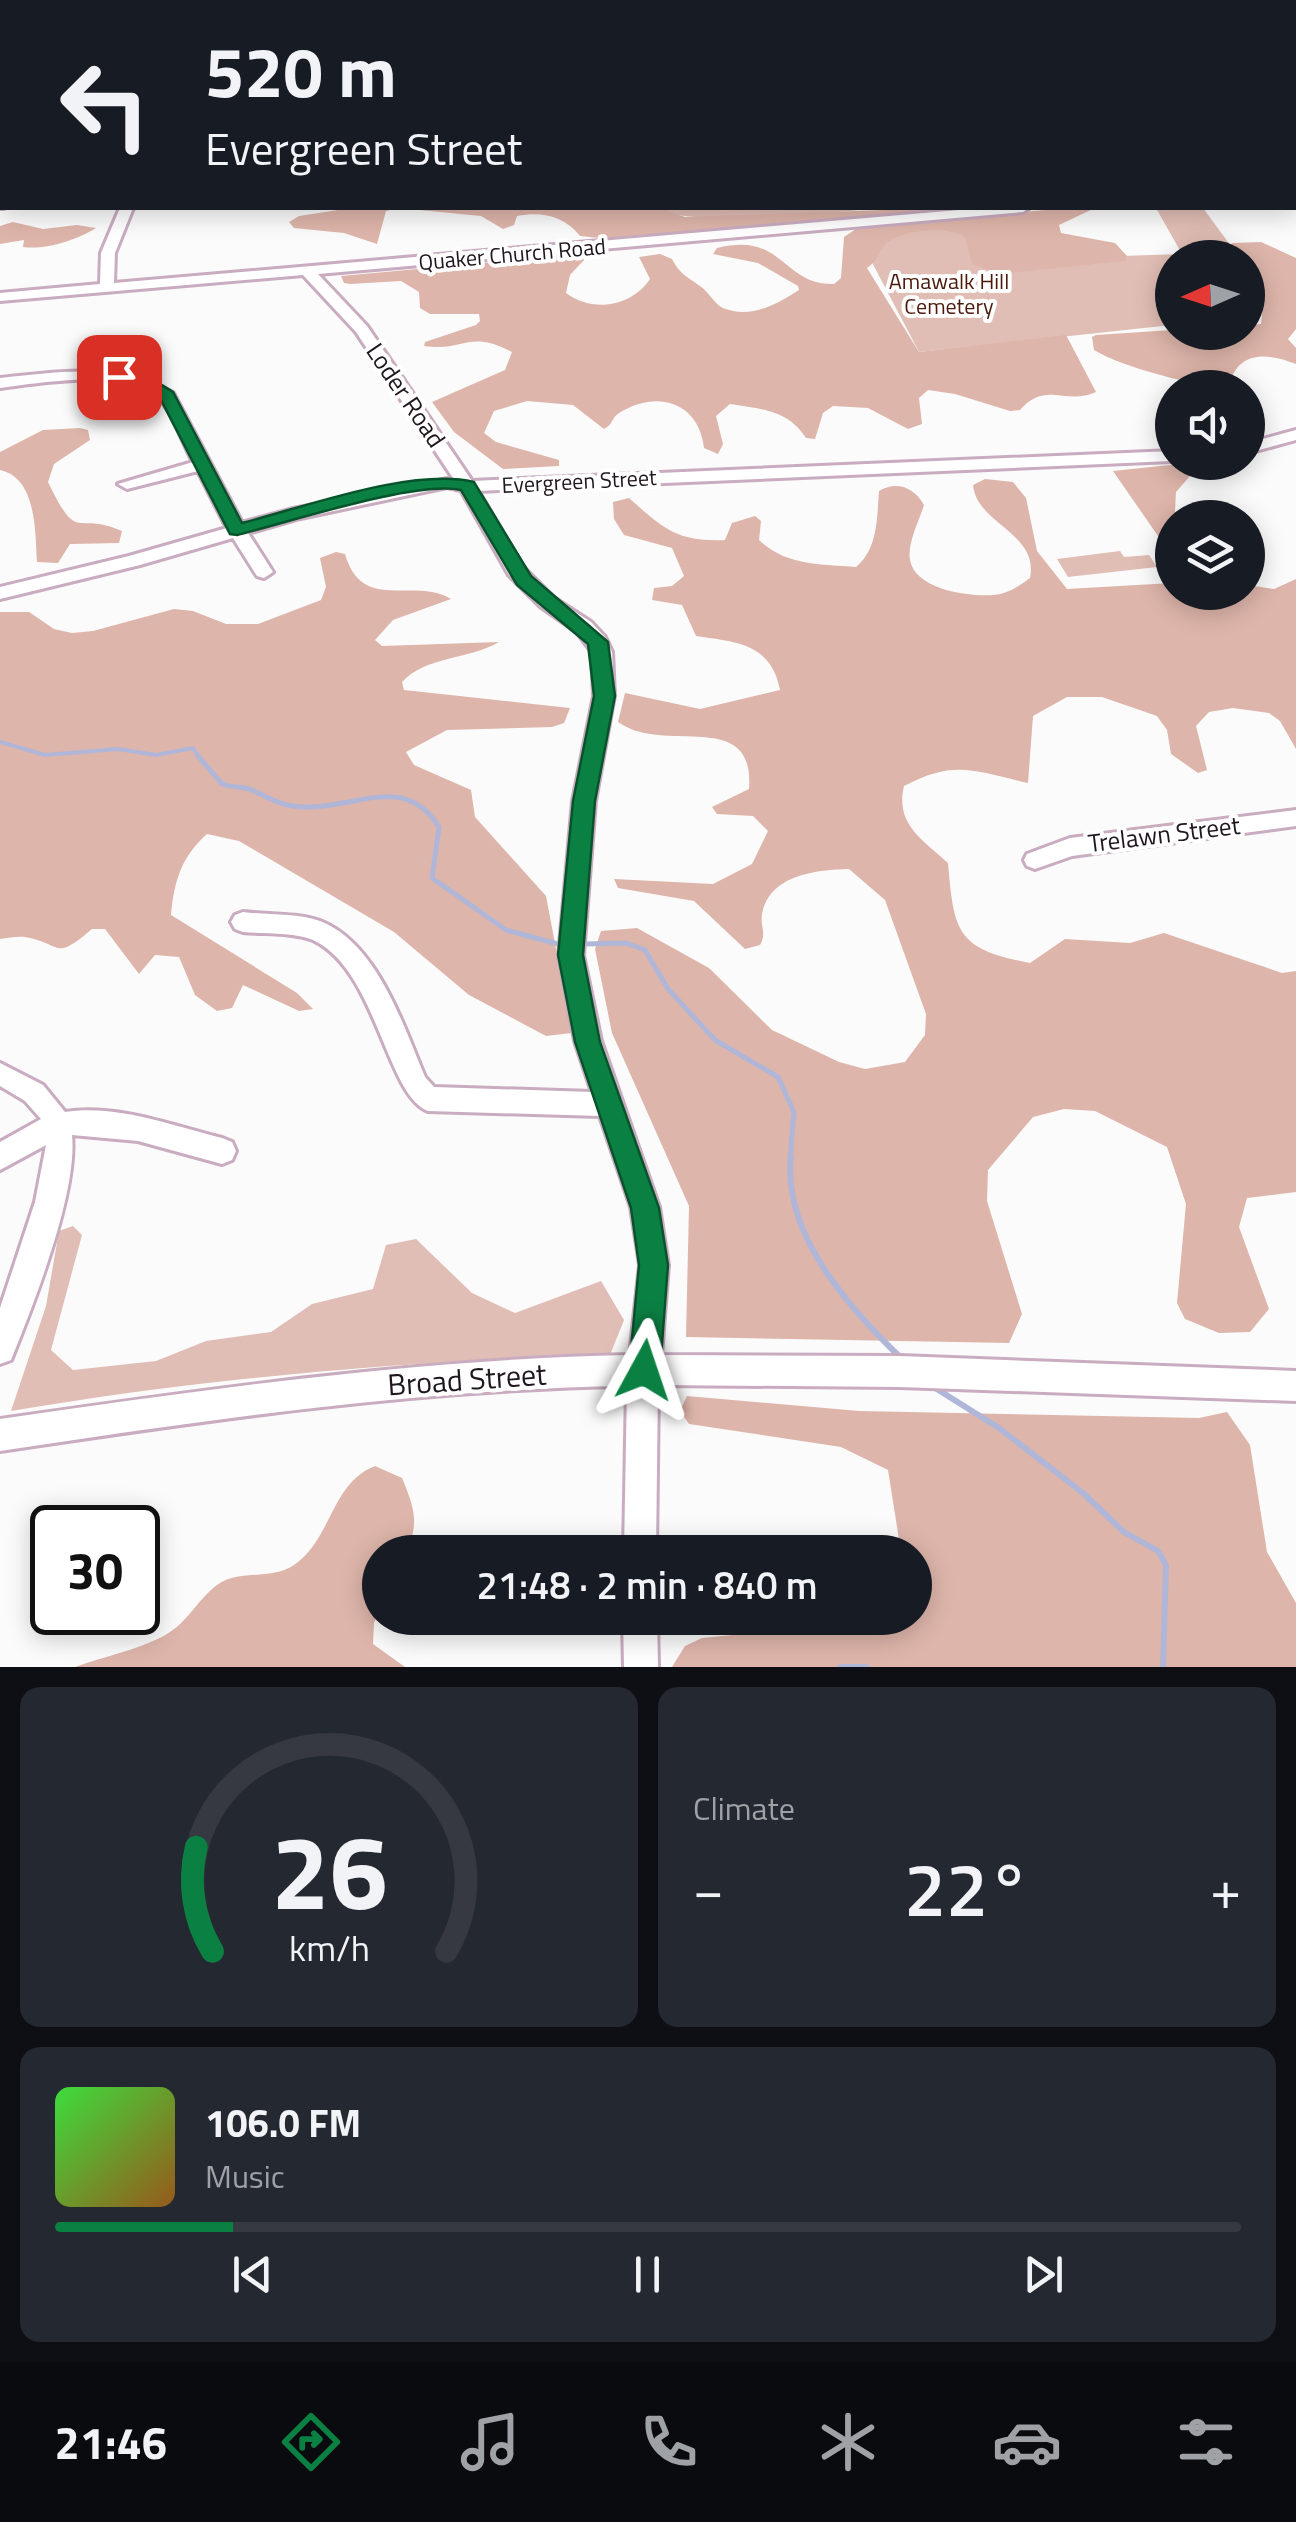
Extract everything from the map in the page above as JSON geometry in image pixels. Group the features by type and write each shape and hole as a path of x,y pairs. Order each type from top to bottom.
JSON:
{"street":[{"path":"107,288 108,253 125,210"},
{"name":"Quaker Church Road","path":"0,298 1000,210"},
{"name":"Loder Road","path":"307,271 362,330 468,486 516,571 547,602 584,627 602,652 604,696 587,782 571,955 576,993 607,1104 645,1208 654,1265 640,1414 640,1535"},
{"path":"0,383 119,377 154,387 167,396 237,530 264,572"},
{"path":"1265,443 1296,435"},
{"name":"Evergreen Street","path":"0,593 134,561 372,495 447,482 468,486 1155,457"},
{"path":"127,484 204,464"},
{"name":"Trelawn Street","path":"1035,860 1070,847 1296,818"},
{"path":"243,922 314,929 334,941 377,992 415,1084 428,1099 607,1104"},
{"path":"0,1074 23,1084 50,1108 58,1126 60,1155 0,1349"},
{"path":"0,1157 58,1126 85,1124 146,1132 222,1151"},
{"name":"Broad Street","path":"0,1435 281,1396 502,1376 644,1370 1296,1386"},
{"path":"640,1635 641,1664"}],"green space":[{"path":"664,210 857,210 731,218"},
{"name":"Amawalk Hill Cemetery","path":"1157,210 1204,210 1227,240 1174,240"},
{"name":"Amawalk Hill Cemetery","path":"965,218 1091,257 1155,255 1155,327 919,352 855,230"},
{"path":"1120,551 1124,557 1149,555 1155,567 1068,577 1057,559"},
{"path":"73,1226 82,1235 51,1350 73,1370 156,1361 206,1341 271,1332 312,1304 373,1289 386,1245 416,1239 472,1293 515,1313 601,1281 624,1320 610,1355 310,1372 11,1411 46,1306 59,1231"}],"shaded area":[{"path":"338,210 390,210 386,211 377,244 344,233 294,228 289,222 299,216"},
{"path":"420,210 664,210 685,217 938,210 609,239 580,236 567,224 544,215 517,216 514,225 503,229 481,216"},
{"path":"1045,210 1091,210 1059,225 1061,233 1115,243 1127,256 1125,261 999,274 972,264 965,237 948,231 926,231 894,238 867,268 919,352 1066,335 1096,392 1075,397 1039,396 1020,410 1010,411 928,390 919,398 922,424 908,429 868,408 833,406 823,413 815,439 806,438 791,422 773,412 730,404 716,416 723,444 718,454 704,448 694,420 674,404 661,401 633,406 616,415 604,429 573,405 527,401 494,411 484,433 496,442 559,460 559,466 503,469 454,432 432,402 505,370 512,352 485,342 424,346 425,342 476,325 479,314 430,314 420,308 419,292 401,281 350,284 344,283 341,276 581,254 584,260 570,275 566,293 599,305 633,296 650,279 639,257 660,254 672,259 720,306 743,312 781,301 799,290 798,286 758,263 713,254 717,248 756,247 803,276 834,284 841,278 844,237 859,227"},
{"path":"13,222 43,229 77,225 96,228 51,245 23,247 24,240 0,244 0,226"},
{"path":"1265,244 1296,258 1296,329 1288,339 1296,348 1296,364 1258,357 1236,370 1155,373 1094,350 1092,337 1155,331 1155,350 1265,350"},
{"path":"43,430 88,430 90,440 54,464 48,482 72,520 122,531 119,543 70,544 58,563 37,562 32,508 21,484 0,470 0,452"},
{"path":"1155,467 1155,480 1186,480 1176,492 1176,500 1155,500 1155,532 1113,471"},
{"path":"985,479 1013,482 1026,498 1037,551 1067,589 1155,584 1155,610 1265,610 1265,588 1274,589 1296,579 1296,749 1280,721 1269,713 1233,708 1209,712 1196,726 1207,770 1198,773 1171,754 1167,730 1157,716 1102,697 1067,697 1033,716 1028,783 952,770 904,786 902,799 903,811 913,830 948,863 957,922 974,944 987,951 1030,963 1065,939 1130,943 1164,933 1282,973 1296,971 1296,1192 1247,1198 1239,1227 1269,1309 1250,1332 1219,1333 1185,1319 1177,1303 1186,1204 1167,1147 1095,1111 1064,1109 1033,1117 988,1170 987,1201 1022,1314 1009,1343 686,1337 689,1206 612,1033 595,949 601,931 637,928 709,968 772,1030 839,1062 865,1069 905,1062 925,1035 926,1014 885,900 849,869 810,873 774,890 762,914 760,945 745,949 694,901 618,888 614,879 713,884 752,864 768,831 753,816 717,814 712,807 749,789 747,764 738,748 723,740 637,731 618,722 625,693 700,709 780,690 769,663 760,654 738,643 696,636 682,605 652,600 654,588 672,586 684,576 672,548 624,535 614,519 613,502 629,498 671,531 708,540 725,540 732,523 755,516 761,521 759,540 769,549 804,562 856,567 872,542 879,491 892,486 905,488 924,505 910,547 914,570 945,590 994,595 1030,578 1030,562 1017,539 985,510 973,485"},
{"path":"336,552 345,554 353,572 377,589 437,593 451,599 393,620 375,640 382,646 499,642 423,667 402,682 404,690 570,708 564,723 552,727 447,730 406,752 414,765 471,790 475,817 546,896 572,1033 546,1036 469,995 394,932 239,841 207,834 180,871 171,915 297,993 313,1009 299,1011 243,985 232,1008 217,1011 195,995 179,957 155,955 139,974 105,929 92,929 64,948 25,937 0,939 0,612 29,612 54,629 72,633 174,609 193,611 226,624 258,624 321,600 326,587 320,558"},
{"path":"687,1396 859,1411 1199,1418 1227,1412 1250,1445 1267,1552 1296,1603 1296,1667 672,1667 685,1646 702,1638 932,1635 932,1535 898,1535 888,1470 841,1447 689,1424 680,1411"},
{"path":"375,1466 402,1478 414,1515 412,1535 362,1535 362,1635 373,1635 373,1644 405,1667 75,1667 160,1638 177,1627 213,1588 228,1579 276,1572 294,1565 307,1554 340,1498 360,1474"}],"waterway":[{"path":"0,742 45,755 118,749 156,755 193,748 198,756"},
{"path":"198,756 222,784 249,789 289,805 323,806 378,797 411,801 439,827 432,878 506,930 558,944"},
{"path":"585,944 626,943 645,950 668,989 715,1040 778,1077 794,1112 790,1159"},
{"path":"791,1156 791,1185 808,1241 861,1317 902,1359"},
{"path":"932,1386 999,1428 1083,1493 1124,1532 1158,1551 1166,1565 1163,1667"},
{"path":"840,1667 866,1667"}],"route":[{"path":"119,377 154,387 167,396 237,530 372,495 447,482 468,486 516,571 547,602 584,627 598,642 604,696 584,801 571,955 588,1042 645,1208 654,1265 644,1370"}]}
